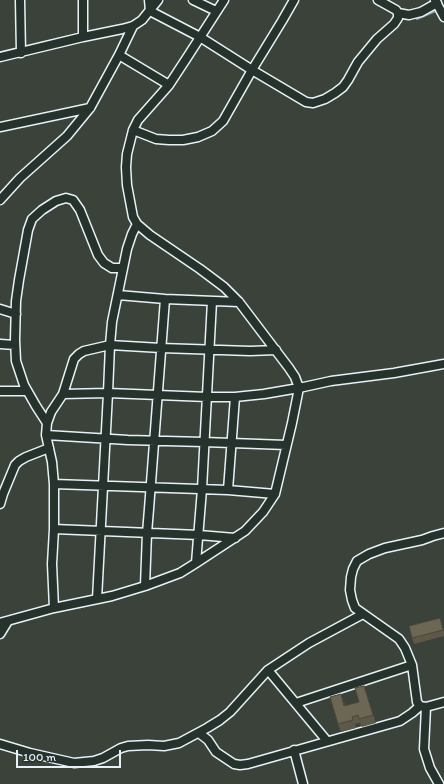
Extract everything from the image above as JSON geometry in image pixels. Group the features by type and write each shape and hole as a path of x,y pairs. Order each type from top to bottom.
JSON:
{"street":[{"path":"20,0 20,53"},
{"path":"83,0 83,37"},
{"path":"149,0 150,11"},
{"path":"0,58 133,26 142,20 158,0"},
{"path":"193,0 216,11"},
{"path":"0,634 4,622 145,586 180,573 245,531 263,512 274,494 299,388 295,377 239,302 224,287 150,235 137,224 133,217 126,167 127,154 133,130 138,120 169,85 224,0"},
{"path":"133,130 156,138 169,140 183,140 198,137 212,131 223,121 293,0"},
{"path":"378,0 396,10 398,13 409,15 422,12 436,3 443,15"},
{"path":"150,11 200,37 306,102 313,103 335,94 342,87 348,80 358,62 377,39 394,24 398,18 398,13"},
{"path":"0,200 20,178 67,136 90,108 133,26"},
{"path":"119,55 169,85"},
{"path":"0,127 90,108"},
{"path":"47,423 27,391 16,361 14,340 19,280 28,230 32,219 56,201 66,198 73,200 80,210 98,255 104,264 112,268 123,268"},
{"path":"97,599 112,322 127,249 137,224"},
{"path":"118,295 164,299 239,302"},
{"path":"145,586 147,533 164,299"},
{"path":"196,563 202,489 212,300"},
{"path":"0,309 16,314"},
{"path":"0,344 15,345"},
{"path":"54,608 52,564 54,484 52,462 46,435 50,412 62,394 74,359 84,351 110,345 209,350 276,350"},
{"path":"62,394 108,393 207,398 236,397 264,394 331,381 394,373 444,364"},
{"path":"0,391 27,391"},
{"path":"228,490 236,397"},
{"path":"46,435 105,439 286,445"},
{"path":"0,504 1,493 15,465 26,457 49,448"},
{"path":"54,484 151,486 274,494"},
{"path":"54,529 199,535 235,538"},
{"path":"423,706 416,702 412,665 405,648 399,639 355,608 350,590 351,577 357,561 369,554 385,548 444,533"},
{"path":"0,744 30,753 67,762 78,763 103,758 121,748 128,746 164,746 179,743 199,733 230,712 268,670 309,643 363,614"},
{"path":"296,703 412,665"},
{"path":"268,670 326,741"},
{"path":"199,733 208,740 216,752 234,764 248,764 400,721 423,706 444,702"},
{"path":"423,706 424,749 430,768 439,784"},
{"path":"294,750 303,784"}],"building":[{"path":"440,618 443,630 412,638 409,626"},
{"path":"364,686 373,715 359,719 358,715 352,717 353,720 338,724 330,697 341,694 344,706 359,702 355,688"}],"waterway":[{"path":"417,19 438,10"}]}
